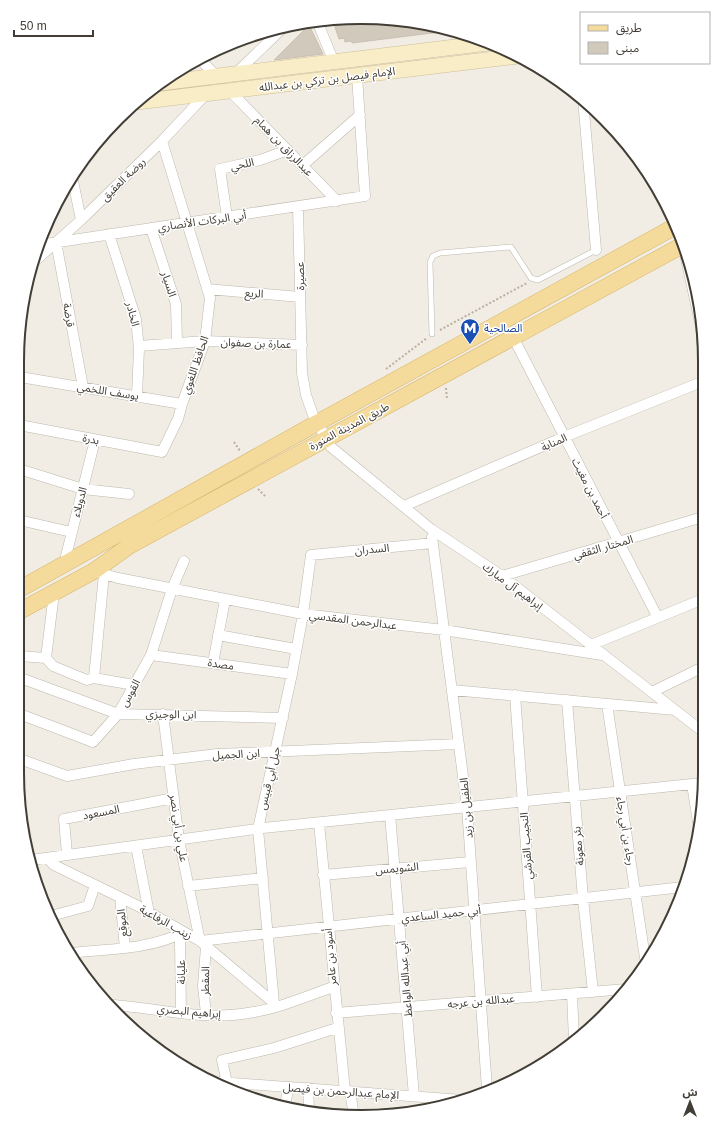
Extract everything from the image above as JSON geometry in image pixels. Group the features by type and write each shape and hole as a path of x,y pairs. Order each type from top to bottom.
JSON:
{"main road":[{"name":"الإمام فيصل بن تركي بن عبدالله","path":"174,81 475,44"},
{"name":"الإمام فيصل بن تركي بن عبدالله","path":"148,101 507,57"},
{"name":"طريق المدينة المنورة","path":"24,587 317,423 671,229"},
{"name":"طريق المدينة المنورة","path":"24,609 99,572 129,546 678,248"}],"street":[{"path":"319,27 334,62"},
{"path":"236,73 276,34"},
{"path":"460,46 469,42"},
{"path":"204,63 216,76"},
{"path":"303,165 360,115 357,76"},
{"name":"عبدالرزاق بن همام","path":"230,91 337,201"},
{"name":"روضة العقيق","path":"41,255 81,220 162,141 207,93"},
{"path":"584,109 596,250"},
{"name":"أبي البركات الأنصاري","path":"45,244 366,196 360,115"},
{"name":"الحافظ اللغوي","path":"162,141 210,298 205,341 182,404"},
{"name":"اللحي","path":"227,217 220,169 260,160 288,150"},
{"path":"74,185 81,220"},
{"name":"عصيرة","path":"298,206 302,373 306,395 317,423"},
{"name":"السيار","path":"151,228 176,304 177,342"},
{"name":"الخادر","path":"109,234 136,319 139,346 138,396"},
{"name":"قرضة","path":"56,242 83,387"},
{"name":"الريع","path":"207,289 300,296"},
{"name":"أحمد بن مغيث","path":"513,337 657,616"},
{"name":"عمارة بن صفوان","path":"139,346 205,341 302,345"},
{"name":"يوسف اللخمي","path":"24,378 182,404"},
{"name":"المنابة","path":"404,506 564,437 698,383"},
{"name":"بدرة","path":"24,426 162,452 178,419 182,404"},
{"name":"إبراهيم آل مبارك","path":"317,423 325,439 336,452 374,484 431,528 502,576 698,728"},
{"name":"الدويلاء","path":"64,564 95,440"},
{"path":"24,471 83,489 129,494"},
{"name":"المختار الثقفي","path":"502,576 698,519"},
{"path":"24,521 71,532"},
{"name":"الطفيل بن زيد","path":"431,528 466,807 479,1002 487,1085"},
{"name":"السدران","path":"311,555 433,543"},
{"name":"جبل أبي قبيس","path":"274,1003 258,829 292,674 303,614 311,555"},
{"name":"القوس","path":"24,716 93,742 118,714 151,655 172,589 184,561"},
{"path":"94,678 99,572"},
{"name":"عبدالرحمن المقدسي","path":"99,572 225,600 303,614 444,630 604,655"},
{"path":"46,658 54,593"},
{"path":"213,663 225,600"},
{"path":"591,645 657,616 698,601"},
{"path":"218,635 296,649"},
{"name":"مصدة","path":"151,655 292,674"},
{"path":"24,656 46,658 53,666 87,680 94,678 134,685"},
{"path":"652,692 698,669"},
{"name":"ابن الوجيزي","path":"24,678 118,714 283,718"},
{"path":"452,690 676,710"},
{"name":"النجيب القرشي","path":"515,695 537,997"},
{"name":"بئر معونة","path":"567,700 583,899 593,992"},
{"name":"رجاء بن أبي رجاء","path":"607,704 645,954"},
{"name":"علي بن أبي نصر","path":"163,714 179,840 188,886 203,944"},
{"name":"ابن الجميل","path":"24,761 67,776 134,764 217,754 458,744"},
{"path":"35,860 318,822 697,784"},
{"name":"المسعود","path":"67,855 64,819 174,798"},
{"name":"أبي عبدالله الواعظ","path":"390,815 414,1096"},
{"name":"أسود بن عامر","path":"318,822 337,1028 347,1091 352,1110"},
{"path":"136,846 149,913"},
{"name":"زينب الرفاعية","path":"47,858 54,865 120,897 203,944 274,1003"},
{"name":"الشويمس","path":"323,875 470,862"},
{"path":"188,886 262,878"},
{"path":"56,915 88,906 95,885"},
{"name":"أبي حميد الساعدي","path":"203,944 268,934 677,888"},
{"name":"الموقع","path":"120,897 125,948"},
{"path":"75,952 125,948 159,942 172,939 184,932"},
{"name":"عليانة","path":"181,1012 180,943 184,932"},
{"name":"المقطر","path":"203,944 203,986 206,1014"},
{"name":"إبراهيم البصري","path":"118,1005 206,1014 247,1014 278,1006 333,987"},
{"name":"عبدالله بن عرجه","path":"336,1013 618,990"},
{"path":"572,994 574,1034"},
{"path":"224,1080 222,1060 274,1048 337,1028"},
{"name":"الإمام عبدالرحمن بن فيصل","path":"231,1083 449,1099"},
{"path":"286,1102 289,1087"},
{"path":"308,1088 309,1106"}],"lane":[{"path":"432,334 430,262 433,256 440,253 511,247 534,280 543,279 596,250"}],"path":[{"path":"432,334 534,280"}],"building":[{"path":"334,25 383,25 437,32 352,43 351,41 345,42 344,38 339,39"},
{"path":"310,28 323,54 274,60 305,29"}],"place":[{"name":"الصالحية","path":"470,345"}]}
